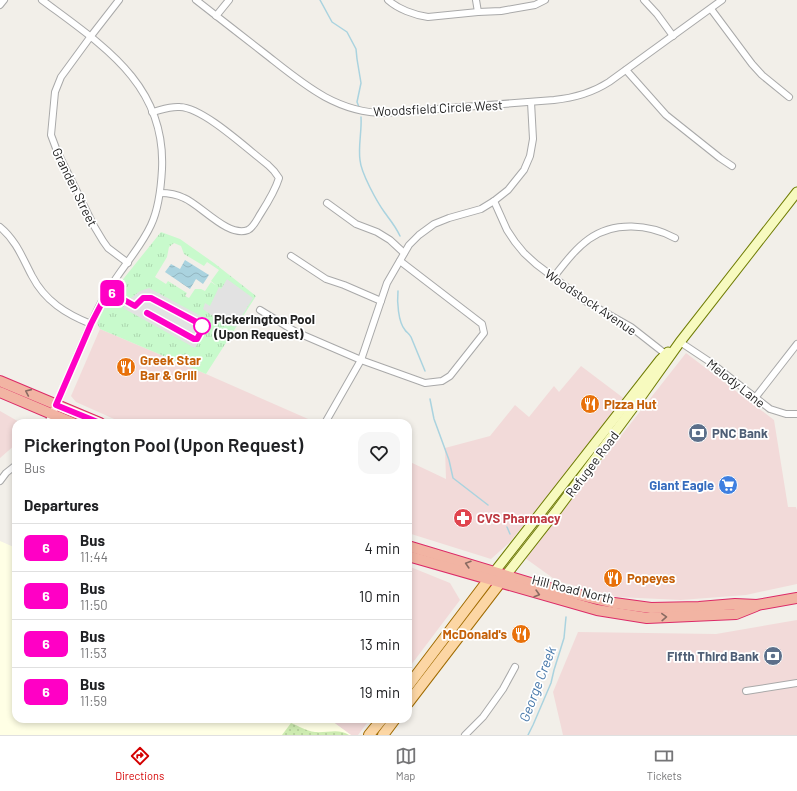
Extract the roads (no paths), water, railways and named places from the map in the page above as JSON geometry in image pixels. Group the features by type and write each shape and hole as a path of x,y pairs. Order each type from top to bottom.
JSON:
{"highway":[{"path":"0,381 52,414 79,419"},
{"path":"0,392 64,419"},
{"name":"Hill Road North","path":"412,547 497,577"},
{"name":"Hill Road North","path":"412,557 614,603 651,608 736,609 797,598"}],"main road":[{"name":"Refugee Road","path":"412,681 497,577 556,511 638,401 668,356 797,192"},
{"name":"Refugee Road","path":"412,698 437,666 437,657 448,640 569,484 568,477 660,360 668,356"},
{"path":"369,735 379,723"},
{"path":"383,735 392,723"}],"street":[{"path":"0,5 4,0"},
{"path":"42,0 111,53 134,78 152,112 160,141 162,158 160,193 157,208 151,224 144,240 108,291 91,324 52,414"},
{"name":"Granden Street","path":"119,0 66,69 58,84 54,101 51,135 57,151 103,241 108,248 128,263"},
{"name":"Woodsfield Circle West","path":"196,0 313,91 352,109 385,113 568,99 579,96 602,86 626,70 722,0"},
{"path":"216,16 229,0"},
{"path":"388,0 405,10 420,16 428,17 478,12 502,12 535,5 545,0"},
{"path":"476,0 478,12"},
{"path":"644,0 657,14 673,36"},
{"path":"711,9 752,64 762,75 789,97"},
{"path":"626,70 666,115 732,166"},
{"path":"326,419 361,360 387,283 404,253 414,239 434,224 481,208 494,201 515,183 524,170 528,163 532,139 531,102"},
{"path":"152,112 180,107 197,111 268,164 279,178 277,186 255,223 248,230 242,231 234,231 226,227 185,198 170,193 160,193"},
{"name":"Woodstock Avenue","path":"494,201 507,230 524,253 536,264 585,301 631,327 668,356"},
{"path":"327,203 356,224 377,232 390,240 404,253"},
{"path":"0,227 13,240 33,278 45,295 63,311 91,324"},
{"path":"554,278 580,246 593,236 611,229 625,227 648,228 675,238"},
{"path":"291,256 326,279 381,301"},
{"path":"260,310 296,332 361,360 425,383 442,381 450,376 484,333 482,324 400,261"},
{"name":"Melody Lane","path":"680,342 710,362 770,409 786,414 797,414"},
{"path":"755,398 797,344"},
{"path":"0,481 12,468"},
{"path":"464,735 486,712 503,688 515,667"},
{"path":"746,691 797,683"}],"water":[{"path":"185,260 209,275 203,284 196,279 190,289 165,272 171,264 180,269"}],"waterway":[{"path":"320,0 332,22 347,32 356,49 361,83 357,102 359,107"},
{"name":"George Creek","path":"361,117 361,166 378,202 400,236"},
{"name":"George Creek","path":"398,291 399,317 405,330 411,337 425,371"},
{"name":"George Creek","path":"430,399 434,419 449,460 453,478 488,505"},
{"name":"George Creek","path":"507,527 510,534"},
{"name":"George Creek","path":"528,735 551,683 564,638 566,617"}],"place":[{"name":"Pickerington Pool (Upon Request)","path":"202,326"},
{"name":"Greek Star Bar & Grill","path":"126,367"},
{"name":"Pizza Hut","path":"590,404"},
{"name":"PNC Bank","path":"698,433"},
{"name":"Giant Eagle","path":"728,485"},
{"name":"CVS Pharmacy","path":"463,518"},
{"name":"Popeyes","path":"613,578"},
{"name":"McDonald's","path":"521,634"},
{"name":"Fifth Third Bank","path":"773,656"}]}
